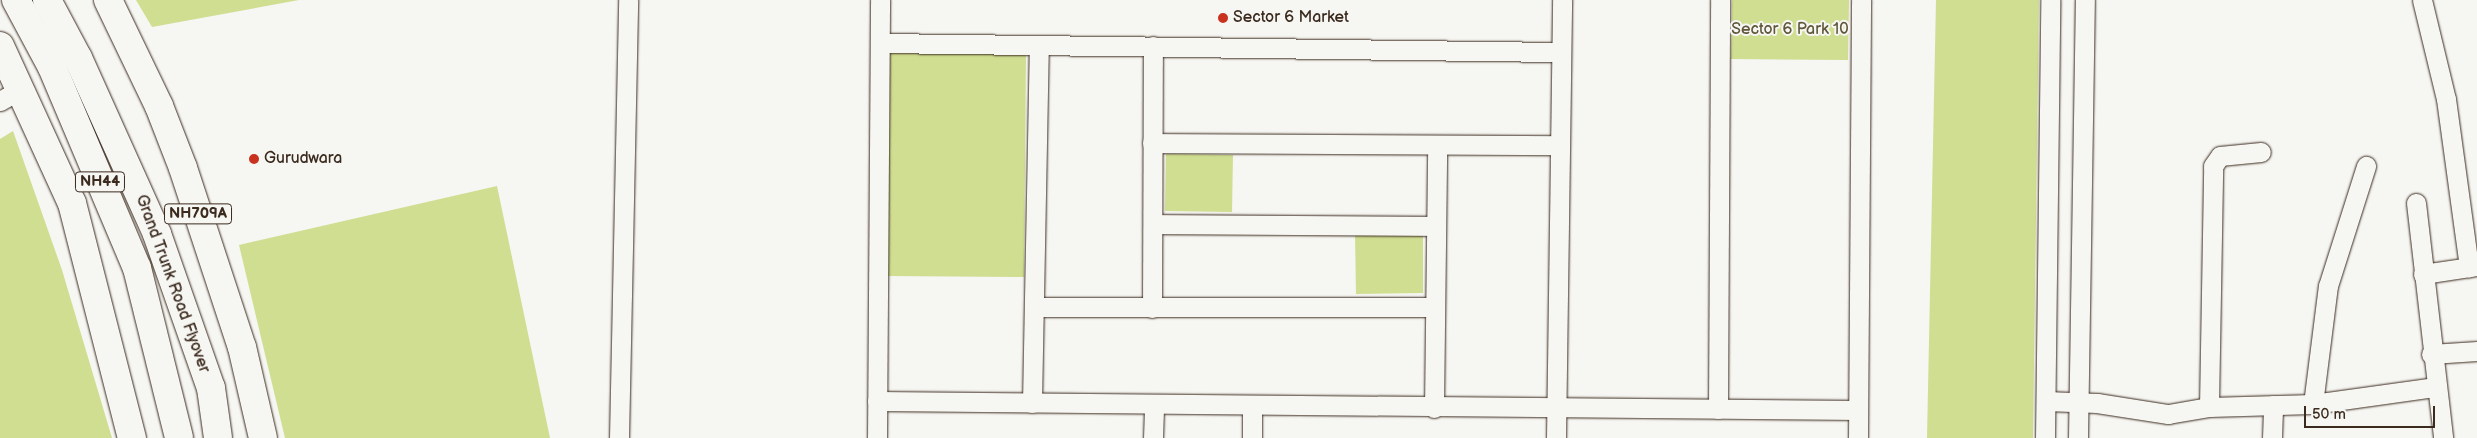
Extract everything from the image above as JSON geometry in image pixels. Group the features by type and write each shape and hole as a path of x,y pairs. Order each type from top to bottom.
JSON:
{"highway":[{"name":"Grand Trunk Road Flyover","path":"16,0 52,67 137,268 179,438"},
{"name":"Grand Trunk Road Flyover","path":"47,0 78,58 157,234 210,388 218,438"},
{"name":"NH709A","path":"108,0 158,106 183,168 242,347 263,438"},
{"path":"0,46 10,95 72,204 132,438"}],"street":[{"path":"619,438 628,0"},
{"path":"877,438 880,0"},
{"path":"1556,438 1562,0"},
{"path":"1718,409 1720,0"},
{"path":"1858,438 1861,0"},
{"path":"2045,438 2050,0"},
{"path":"2078,438 2085,0"},
{"path":"2422,0 2446,99 2473,267 2423,274"},
{"path":"880,43 1561,52"},
{"path":"1032,403 1039,45"},
{"path":"1152,46 1152,308"},
{"path":"1152,143 1560,145"},
{"path":"1434,408 1437,145"},
{"path":"2209,408 2213,166 2220,156 2261,152"},
{"path":"2313,404 2328,286 2366,166"},
{"path":"2416,203 2443,438"},
{"path":"1153,224 1436,226"},
{"path":"1034,307 1435,307"},
{"path":"2432,354 2477,351"},
{"path":"2046,401 2078,402 2156,414 2209,408 2313,404 2436,387"},
{"path":"877,401 1434,408 1858,410"},
{"path":"1153,438 1154,404"},
{"path":"2272,438 2273,405"},
{"path":"1252,406 1252,438"}],"green space":[{"path":"136,0 299,0 152,27"},
{"name":"Sector 6 Park 10","path":"1732,0 1849,0 1848,60 1731,59"},
{"path":"1936,0 2039,0 2033,438 1927,438"},
{"path":"890,53 1026,54 1024,277 888,276"},
{"path":"13,131 62,270 112,438 0,438 0,139"},
{"path":"1166,154 1233,155 1232,212 1165,211"},
{"path":"497,186 550,438 285,438 239,245"},
{"path":"1355,234 1423,234 1423,293 1356,294"}],"place":[{"name":"Sector 6 Market","path":"1223,18"},
{"name":"Gurudwara","path":"254,159"}]}
